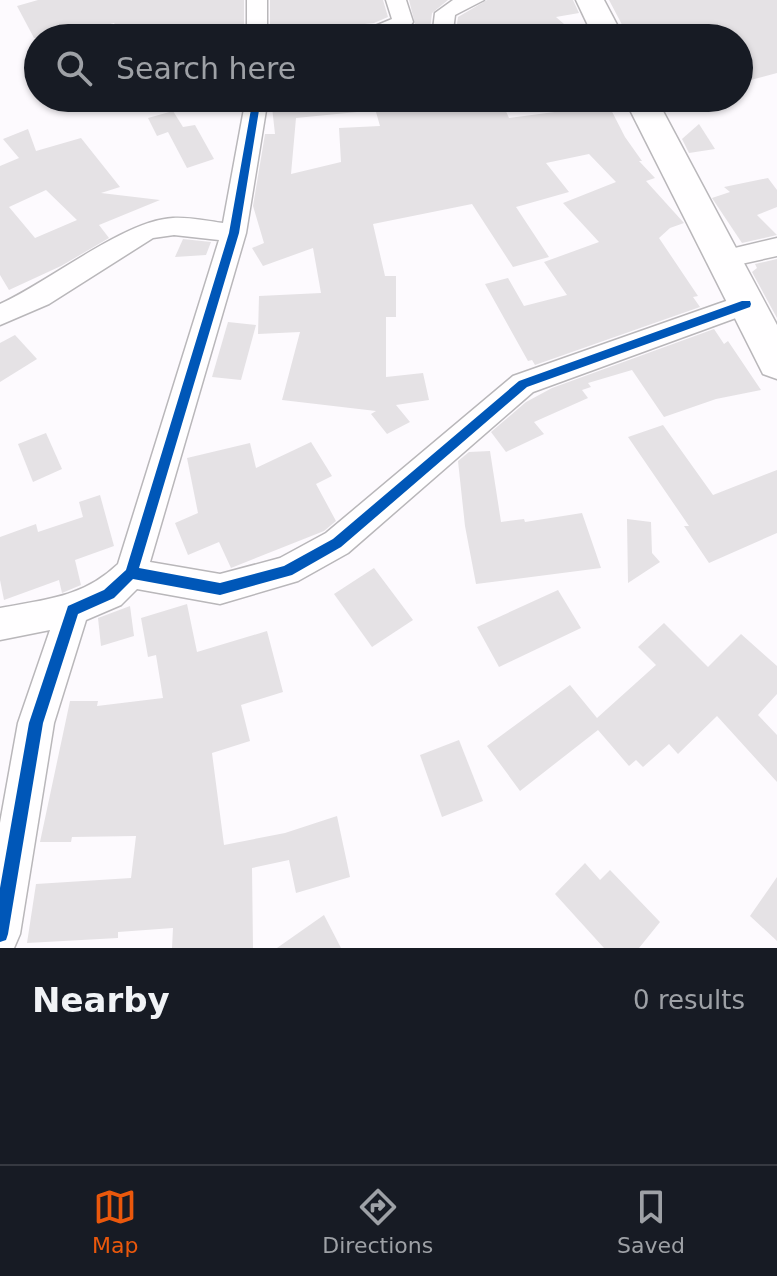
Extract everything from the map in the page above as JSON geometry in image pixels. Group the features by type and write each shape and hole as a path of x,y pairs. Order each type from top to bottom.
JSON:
{"main road":[{"path":"590,0 602,24"},
{"path":"647,112 777,363"}],"street":[{"path":"257,0 257,24"},
{"path":"396,0 403,22 398,24"},
{"path":"444,24 445,13 453,6 474,0"},
{"path":"0,624 73,610 109,594 131,573 234,233 255,112"},
{"path":"0,315 40,297 146,231 160,226 234,233"},
{"path":"723,259 777,247"},
{"path":"131,573 220,589 287,571 337,543 523,384 746,304"},
{"path":"0,934 36,723 73,610"}],"building":[{"path":"38,0 244,0 244,24 27,24 17,6"},
{"path":"270,0 383,0 388,17 365,24 270,24"},
{"path":"409,0 448,0 432,13 431,24 415,24"},
{"path":"487,0 573,0 579,13 556,17 564,24 457,24 458,17"},
{"path":"609,0 777,0 777,73 753,79 753,24 622,24"},
{"path":"174,112 183,127 195,125 214,159 187,168 168,132 157,136 148,118"},
{"path":"273,112 357,112 296,118 291,174 341,162 339,128 380,126 376,112 506,112 509,118 554,112 612,112 642,161 639,161 655,178 646,181 684,223 670,228 659,238 698,296 693,297 700,307 535,365 532,360 528,361 485,284 508,278 524,306 567,295 544,262 599,242 563,203 616,182 589,154 546,163 569,192 516,207 549,257 513,267 472,204 373,224 385,276 396,276 396,317 386,317 386,377 423,373 429,400 396,405 410,422 387,434 371,414 376,411 282,400 300,332 258,334 259,296 321,293 313,248 263,266 252,248 264,243 253,206 265,134 275,134"},
{"path":"699,124 715,149 689,153 682,139"},
{"path":"28,129 36,151 81,138 120,187 101,193 160,200 99,225 109,238 61,266 9,290 0,275 0,166 19,158 3,139","holes":["46,190 77,220 35,238 9,207"]},
{"path":"768,178 777,190 777,207 757,215 777,235 742,243 712,198 730,192 724,187"},
{"path":"183,239 211,242 206,255 175,257"},
{"path":"777,259 777,318 752,272 757,268 755,264"},
{"path":"228,322 256,325 241,380 212,377"},
{"path":"714,329 724,344 728,341 761,390 716,399 664,417 632,370 588,383 591,387 582,390 588,398 534,422 544,434 506,452 491,432 526,402 552,388"},
{"path":"15,335 37,359 0,382 0,343"},
{"path":"663,425 713,495 777,470 777,533 709,563 684,526 689,526 628,437"},
{"path":"46,433 62,469 33,482 18,444"},
{"path":"311,442 332,476 316,484 336,521 324,531 231,568 219,542 188,555 175,523 198,513 187,458 250,443 256,468"},
{"path":"490,451 501,522 524,519 525,522 582,513 601,568 476,584 465,526 458,461 469,452"},
{"path":"100,495 114,546 75,560 81,585 62,593 59,580 4,600 0,580 0,537 36,524 38,532 83,517 79,502"},
{"path":"627,519 651,522 652,553 660,562 628,583"},
{"path":"374,568 413,620 372,647 334,594"},
{"path":"558,590 581,628 499,667 477,627"},
{"path":"187,604 197,652 267,631 283,692 241,705 250,741 212,753 224,845 285,833 337,816 350,877 296,893 289,860 252,868 253,948 172,948 173,928 118,932 118,938 27,943 36,884 131,878 136,836 72,837 71,842 40,842 70,701 98,701 97,706 163,698 156,655 148,657 141,618"},
{"path":"130,606 134,636 101,646 98,618"},
{"path":"664,623 708,667 741,634 777,666 777,694 758,715 777,735 777,782 717,716 678,754 669,744 643,767 636,760 629,766 598,730 520,791 487,746 570,685 597,718 656,665 638,647"},
{"path":"459,740 483,801 442,817 420,755"},
{"path":"585,863 600,880 610,870 660,922 639,948 604,948 555,894"},
{"path":"777,877 777,941 750,916"},
{"path":"324,915 341,948 277,948"}],"cycle path":[{"path":"131,573 234,233 255,112"},
{"path":"0,934 36,723 73,610 109,594 131,573 220,589 287,571 337,543 523,384 746,304"}]}
